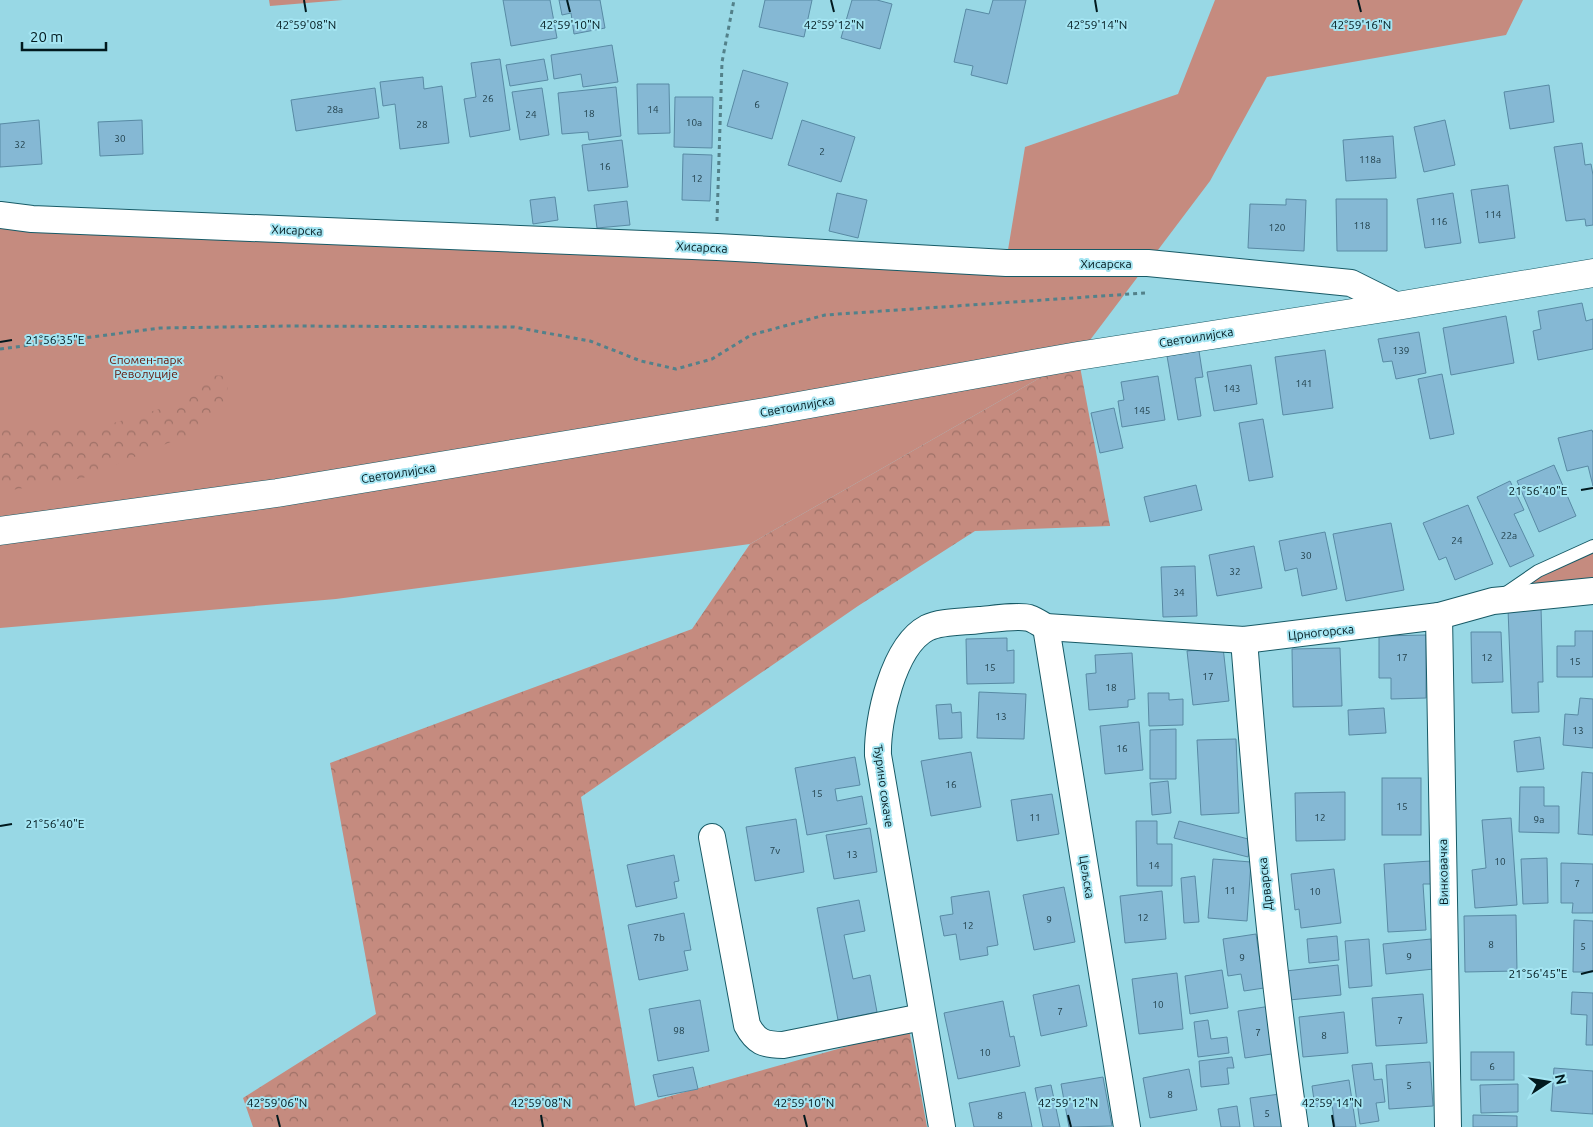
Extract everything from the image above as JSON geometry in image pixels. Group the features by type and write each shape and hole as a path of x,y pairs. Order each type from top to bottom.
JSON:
{"street":[{"name":"Хисарска","path":"0,215 32,219 717,247 1006,263 1148,262 1351,283 1397,306"},
{"name":"Светоилијска","path":"0,531 277,492 764,412 1078,356 1593,273"},
{"name":"Црногорска","path":"1046,626 1244,640 1439,616 1492,601 1593,591"},
{"name":"Винковачка","path":"1439,616 1448,1127"},
{"name":"Ђурино сокаче","path":"942,1127 878,755 877,734 882,705 896,668 914,640 928,628 986,619 1028,618 1046,626"},
{"name":"Цељска","path":"1046,626 1127,1127"},
{"name":"Дрварска","path":"1244,640 1259,830 1270,932 1296,1127"},
{"path":"712,837 747,1025 753,1038 765,1045 783,1045 922,1017"}],"lane":[{"path":"0,229 32,219"},
{"path":"1492,601 1538,572 1593,546"}],"path":[{"path":"717,247 722,62 734,0"},
{"path":"0,349 160,328 289,326 514,327 590,341 641,362 676,369 712,359 752,335 825,315 1153,292"}],"green space":[{"path":"269,0 343,0 270,6"},
{"name":"Спомен-парк Револуције","path":"1215,0 1523,0 1506,35 1267,77 1210,181 1078,356 750,544 336,599 0,628 0,215 1006,262 1025,147 1178,94"},
{"path":"1078,356 1110,526 975,531 858,606 581,797 635,1106 909,1029 927,1127 253,1127 243,1098 376,1014 330,763 692,629 750,544"},
{"path":"206,375 229,376 224,414 195,432 83,478 0,492 0,430 107,425 173,405"},
{"path":"1593,546 1593,591 1493,601"}],"building":[{"path":"503,0 550,0 557,38 511,46"},
{"path":"559,0 600,0 605,28 574,34 571,13 562,15"},
{"path":"765,0 812,0 804,37 759,27"},
{"path":"852,0 877,0 892,4 880,49 841,38"},
{"path":"993,0 1026,0 1007,84 971,75 973,66 954,62 966,9 989,14"},
{"path":"612,45 618,82 583,87 581,74 554,79 551,55"},
{"path":"500,59 510,130 470,137 464,99 476,97 471,63"},
{"path":"544,59 548,80 510,86 506,65"},
{"path":"743,70 788,83 772,139 727,126"},
{"path":"423,77 424,89 442,86 449,143 400,149 395,104 383,106 380,82"},
{"path":"637,84 669,84 670,133 638,134"},
{"path":"1549,85 1554,122 1510,129 1504,92"},
{"path":"616,87 621,136 589,140 588,132 562,134 558,93"},
{"path":"375,88 379,118 296,131 291,100"},
{"path":"542,88 549,135 520,140 512,92"},
{"path":"675,97 713,97 712,148 674,147"},
{"path":"39,120 42,164 0,167 0,124"},
{"path":"142,120 143,154 100,156 98,122"},
{"path":"802,120 855,137 841,182 788,165"},
{"path":"1445,120 1455,165 1424,172 1414,127"},
{"path":"1393,136 1396,178 1346,181 1343,140"},
{"path":"622,140 628,187 588,191 582,145"},
{"path":"1582,143 1585,165 1591,164 1593,175 1593,225 1586,226 1585,219 1566,221 1554,147"},
{"path":"683,154 712,155 710,201 682,200"},
{"path":"1508,185 1515,238 1479,243 1471,190"},
{"path":"837,193 867,200 858,238 829,231"},
{"path":"1453,193 1461,243 1425,248 1417,199"},
{"path":"555,197 558,220 533,224 530,200"},
{"path":"1286,199 1306,200 1304,251 1248,248 1250,204 1286,205"},
{"path":"1336,199 1387,199 1387,251 1337,251"},
{"path":"627,201 630,225 597,228 594,205"},
{"path":"1582,303 1586,321 1593,319 1593,349 1538,360 1533,331 1541,329 1538,311"},
{"path":"1506,316 1514,363 1451,375 1443,328"},
{"path":"1419,332 1426,373 1396,379 1392,361 1383,362 1378,339"},
{"path":"1325,350 1333,408 1283,415 1275,357"},
{"path":"1199,351 1203,377 1195,378 1201,416 1178,420 1167,356"},
{"path":"1251,365 1257,404 1214,411 1207,372"},
{"path":"1442,374 1454,434 1430,439 1418,379"},
{"path":"1158,376 1165,420 1122,427 1118,401 1124,400 1121,382"},
{"path":"1114,408 1123,448 1100,453 1091,413"},
{"path":"1263,419 1273,477 1249,481 1239,423"},
{"path":"1592,430 1593,486 1588,466 1567,471 1558,438"},
{"path":"1554,465 1576,516 1539,532 1517,481"},
{"path":"1510,481 1524,510 1514,514 1534,556 1510,567 1477,497"},
{"path":"1196,485 1202,510 1150,522 1144,497"},
{"path":"1468,505 1493,564 1455,580 1446,557 1439,560 1423,523"},
{"path":"1391,523 1404,590 1346,601 1333,534"},
{"path":"1325,532 1337,589 1302,596 1297,568 1285,571 1279,541"},
{"path":"1254,546 1262,588 1217,596 1209,555"},
{"path":"1195,566 1197,616 1163,617 1161,567"},
{"path":"1541,607 1543,682 1538,682 1539,712 1512,713 1508,609"},
{"path":"1575,631 1593,631 1593,677 1557,677 1557,646 1575,646"},
{"path":"1471,632 1501,632 1503,682 1472,683"},
{"path":"1426,635 1426,698 1391,699 1391,678 1379,678 1379,636"},
{"path":"1007,638 1007,651 1014,650 1014,683 967,684 966,639"},
{"path":"1223,647 1229,701 1193,705 1187,651"},
{"path":"1340,648 1342,706 1293,707 1292,649"},
{"path":"1132,653 1135,699 1128,700 1128,707 1089,710 1086,674 1096,673 1095,655"},
{"path":"979,692 1026,694 1024,739 977,738"},
{"path":"1148,693 1169,693 1169,700 1183,699 1183,725 1149,726"},
{"path":"1580,698 1593,699 1593,748 1563,745 1565,714 1578,715"},
{"path":"951,704 952,713 961,712 962,738 939,739 936,705"},
{"path":"1384,708 1386,733 1349,735 1348,710"},
{"path":"1139,722 1143,770 1105,774 1100,726"},
{"path":"1176,729 1176,779 1150,779 1150,730"},
{"path":"1540,737 1544,769 1517,772 1514,741"},
{"path":"1236,739 1239,813 1201,815 1197,740"},
{"path":"971,752 981,807 931,816 921,761"},
{"path":"855,757 860,785 835,789 837,801 862,796 867,824 807,835 795,768"},
{"path":"1582,772 1593,773 1593,835 1578,834"},
{"path":"1382,778 1421,778 1421,835 1382,835"},
{"path":"1168,781 1171,813 1152,815 1150,783"},
{"path":"1520,787 1544,787 1544,806 1559,806 1559,833 1519,832"},
{"path":"1345,792 1345,840 1296,841 1295,793"},
{"path":"1052,794 1059,834 1017,841 1011,800"},
{"path":"1511,818 1517,905 1475,908 1472,870 1486,868 1482,820"},
{"path":"796,819 804,872 755,881 746,827"},
{"path":"1136,821 1157,821 1157,844 1172,844 1172,886 1137,886"},
{"path":"1179,821 1252,840 1248,857 1174,838"},
{"path":"870,828 877,872 834,879 826,835"},
{"path":"674,855 679,881 674,882 677,898 636,907 627,865"},
{"path":"1547,858 1548,903 1523,904 1521,859"},
{"path":"1213,859 1251,862 1247,921 1208,918"},
{"path":"1431,861 1432,884 1423,884 1426,930 1388,932 1384,864"},
{"path":"1561,863 1593,864 1593,913 1572,913 1573,903 1561,903"},
{"path":"1334,869 1341,923 1301,928 1299,909 1295,910 1291,874"},
{"path":"1195,876 1199,922 1184,923 1181,878"},
{"path":"1064,887 1075,942 1034,950 1023,895"},
{"path":"989,891 998,945 987,947 988,955 960,960 956,934 944,936 940,916 953,914 951,897"},
{"path":"1162,891 1166,939 1125,943 1120,896"},
{"path":"859,900 865,931 844,935 853,979 870,975 877,1012 838,1020 817,908"},
{"path":"684,913 691,950 684,951 688,970 639,980 628,925"},
{"path":"1516,915 1517,971 1465,972 1464,916"},
{"path":"1574,920 1593,921 1593,972 1573,972"},
{"path":"1256,934 1264,988 1244,991 1241,974 1228,976 1223,939"},
{"path":"1337,936 1339,960 1309,963 1307,939"},
{"path":"1369,939 1372,986 1349,988 1345,941"},
{"path":"1431,939 1434,969 1386,974 1383,944"},
{"path":"1338,965 1341,995 1289,1000 1286,971"},
{"path":"1222,970 1228,1008 1190,1014 1185,976"},
{"path":"1177,973 1183,1029 1139,1034 1132,979"},
{"path":"1079,985 1087,1026 1041,1036 1033,995"},
{"path":"1572,992 1593,993 1593,1045 1586,1045 1587,1015 1571,1014"},
{"path":"1423,994 1427,1043 1376,1046 1372,998"},
{"path":"700,1000 709,1051 658,1061 649,1009"},
{"path":"1003,1001 1010,1037 1014,1036 1020,1066 958,1079 944,1013"},
{"path":"1271,1006 1278,1053 1245,1058 1238,1011"},
{"path":"1344,1012 1348,1053 1303,1057 1299,1017"},
{"path":"1208,1020 1211,1039 1227,1037 1229,1053 1198,1057 1194,1022"},
{"path":"1471,1052 1514,1052 1514,1080 1471,1080"},
{"path":"1232,1057 1234,1068 1227,1068 1229,1084 1201,1087 1199,1061"},
{"path":"1430,1062 1433,1106 1389,1109 1386,1065"},
{"path":"1372,1063 1374,1080 1382,1079 1385,1102 1376,1103 1379,1121 1360,1124 1352,1065"},
{"path":"693,1067 698,1089 658,1097 653,1075"},
{"path":"1554,1068 1593,1071 1593,1114 1551,1111"},
{"path":"1189,1069 1197,1110 1150,1118 1143,1078"},
{"path":"1103,1077 1112,1126 1069,1127 1061,1084"},
{"path":"1349,1080 1356,1127 1335,1127 1332,1104 1315,1107 1312,1086"},
{"path":"1518,1084 1518,1112 1481,1113 1480,1085"},
{"path":"1051,1085 1060,1127 1043,1127 1035,1088"},
{"path":"1025,1092 1032,1127 974,1127 969,1103"},
{"path":"1280,1094 1284,1127 1254,1127 1250,1098"},
{"path":"1237,1106 1240,1127 1221,1127 1218,1109"},
{"path":"1473,1115 1517,1116 1517,1127 1473,1127"}]}
